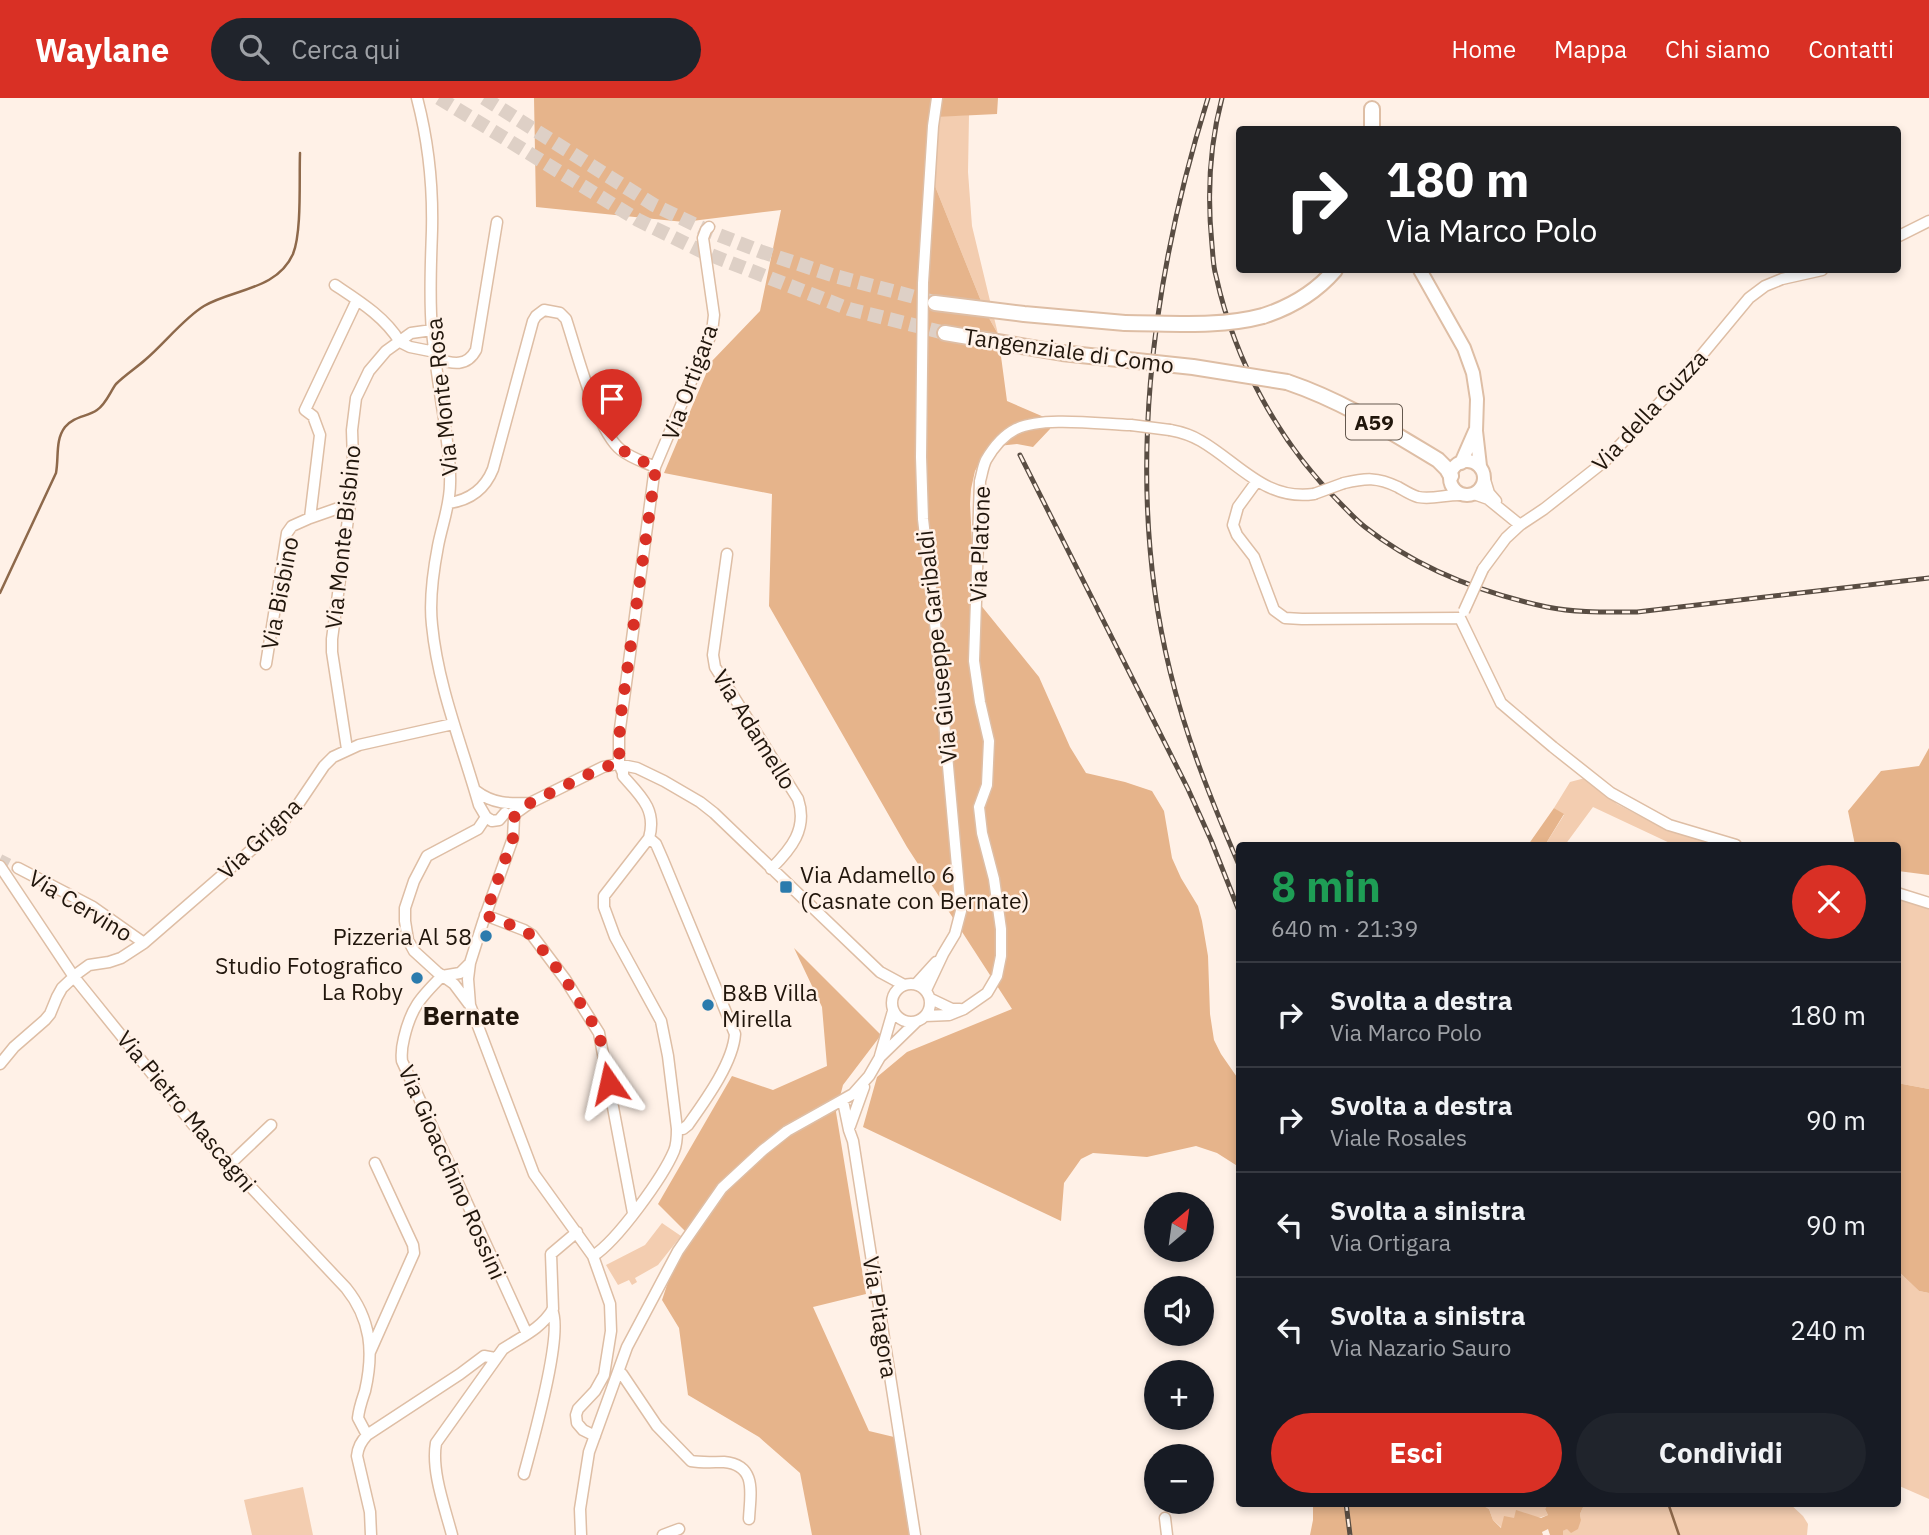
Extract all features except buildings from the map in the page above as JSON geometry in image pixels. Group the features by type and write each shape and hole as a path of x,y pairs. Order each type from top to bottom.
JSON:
{"highway":[{"path":"1371,104 1373,126"},
{"name":"Tangenziale di Como","path":"935,303 1125,323 1221,323 1243,321 1279,311 1304,298 1332,273"},
{"name":"Tangenziale di Como","path":"944,333 1062,354 1193,367 1287,383 1317,392 1344,405 1438,460 1447,469 1451,479"}],"main road":[{"path":"1422,273 1464,348 1474,373 1476,430 1480,466 1485,480 1481,489 1468,494 1455,490 1451,479 1454,468 1471,461 1480,466"},
{"path":"1461,463 1476,430"}],"street":[{"name":"Via Monte Rosa","path":"418,98 428,154 432,229 432,330 449,456 450,483 449,503 432,581 431,604 436,657 453,724 485,815"},
{"name":"Via Giuseppe Garibaldi","path":"916,984 943,954 955,934 961,911 923,519 923,283 937,98"},
{"path":"335,285 393,329 400,342 452,364 463,363 472,357 476,350 497,222"},
{"path":"1901,235 1929,222"},
{"name":"Via Ortigara","path":"649,838 652,820 650,810 623,776 625,767 619,746 623,705 656,467 712,332 714,315 703,238 709,227"},
{"name":"Via della Guzza","path":"1462,614 1483,569 1506,538 1605,461 1681,380 1749,298 1765,286 1809,273"},
{"name":"Via Bisbino","path":"266,664 287,533 292,526 310,518 320,435 313,415 305,410 357,300"},
{"path":"449,503 472,495 484,485 494,469 533,321 540,312 550,310 560,313 566,319 598,415 608,435 622,450 656,467"},
{"name":"Via Monte Bisbino","path":"347,749 332,639 350,504 352,430 356,398 362,383 386,351 411,333 432,330"},
{"name":"Via Platone","path":"964,1009 987,993 997,976 1001,956 1002,929 979,807 987,785 989,741 974,661 980,481 985,461 1002,438 1018,428 1038,424 1060,422 1131,425 1186,434 1201,441 1257,481 1294,496 1314,494 1362,479 1378,479 1416,496 1432,499 1448,494 1468,494"},
{"path":"1432,499 1451,479"},
{"path":"1485,480 1489,493 1500,508"},
{"path":"1257,481 1238,507 1233,525 1237,535 1254,557 1274,610 1282,617 1302,619 1462,614 1501,703 1611,793 1669,825 1726,842"},
{"path":"1468,494 1488,499 1520,525"},
{"path":"310,518 350,504"},
{"name":"Via Adamello","path":"727,554 713,656 715,667 798,799 802,813 798,836 786,855 771,869"},
{"name":"Via Grigna","path":"74,976 89,965 121,958 144,943 280,825 333,757 359,745 453,724"},
{"path":"485,815 495,821 603,767 625,767 664,781 714,813 880,972 904,985"},
{"path":"475,791 491,801 497,801 508,813 513,838 470,963 470,1005 534,1174 593,1256 610,1304 611,1331 604,1375 576,1415 577,1423 583,1430 595,1436"},
{"path":"470,1005 454,984 414,951 408,940 405,908 408,895 427,856 478,829 485,815 486,805 491,801"},
{"path":"508,813 530,803"},
{"path":"593,1256 612,1240 646,1197 674,1151 677,1129 661,1021 615,937 604,906 604,896 649,838 656,844 735,1034 732,1054 726,1066 688,1125 677,1129"},
{"name":"Via Pietro Mascagni","path":"0,866 74,976 200,1132 357,1302 367,1323 370,1353"},
{"name":"Via Cervino","path":"18,868 93,907 144,943"},
{"path":"1901,894 1929,903"},
{"path":"485,915 524,930 532,936 565,979 599,1033 633,1213"},
{"name":"Via Giuseppe Garibaldi","path":"929,995 943,954"},
{"path":"442,976 460,973 470,963"},
{"path":"849,1130 859,1098 880,1057 894,1011 892,998 880,972"},
{"path":"0,1064 14,1047 45,1020 62,988 74,976"},
{"name":"Via Gioacchino Rossini","path":"442,976 414,1006 401,1055 527,1334"},
{"path":"892,998 904,985 916,984 951,1009 964,1009"},
{"path":"880,1057 931,1006 929,995"},
{"path":"894,1011 902,1021 949,1015 964,1009"},
{"path":"581,1535 582,1490 589,1452 627,1347 678,1251 722,1188 763,1150 787,1131 844,1101 869,1076"},
{"name":"Via Pitagora","path":"844,1101 853,1141 915,1535"},
{"path":"229,1165 271,1125"},
{"path":"367,1435 358,1418 370,1353 414,1253 413,1245 375,1163"},
{"path":"629,1188 637,1195 646,1197"},
{"path":"524,1474 554,1347 556,1323 552,1310 550,1257 553,1251 576,1233"},
{"path":"452,1535 439,1483 436,1443 495,1358 503,1349 541,1323 552,1310"},
{"path":"367,1323 381,1323 385,1319"},
{"path":"371,1534 370,1511 357,1456 358,1447 367,1435 482,1358 495,1358"},
{"path":"618,1372 657,1426 691,1461 733,1464 746,1472 751,1481 749,1519"},
{"path":"1165,1518 1167,1535"},
{"path":"663,1535 679,1529"}],"shaded area":[{"path":"534,98 998,98 997,114 935,117 933,181 985,311 998,334 1007,401 1051,420 1050,429 1033,447 1017,444 998,446 983,456 975,471 970,504 975,598 1039,677 1070,747 1086,773 1152,791 1164,811 1172,858 1198,906 1202,921 1208,956 1210,1014 1214,1040 1236,1076 1236,1165 1217,1153 1196,1146 1147,1157 1093,1153 1081,1159 1064,1183 1061,1221 863,1127 877,1077 907,1052 1012,1009 907,847 769,606 772,494 664,473 711,362 760,311 781,210 684,222 536,207"},
{"path":"969,115 968,172 972,226 998,334 985,311 933,181 935,116"},
{"path":"1929,748 1929,875 1901,871 1901,842 1854,842 1848,811 1881,771 1919,766"},
{"path":"1585,778 1617,804 1661,827 1713,842 1668,842 1593,807 1567,842 1547,842 1564,815 1554,808 1570,782"},
{"path":"1554,808 1564,814 1547,842 1530,842"},
{"path":"1901,898 1929,906 1929,1089 1901,1084"},
{"path":"794,948 881,1035 843,1085 836,1112 866,1294 813,1307 869,1431 894,1437 909,1535 812,1535 800,1473 759,1437 688,1395 679,1328 662,1300 685,1231 658,1204 732,1076 773,1090 827,1066 822,1007"},
{"path":"1901,1084 1929,1089 1929,1293 1919,1291 1901,1274"},
{"path":"662,1223 681,1236 658,1265 635,1278 637,1282 632,1285 629,1280 618,1285 606,1265 645,1245"},
{"path":"1901,1274 1919,1291 1929,1293 1929,1499 1901,1487"},
{"path":"303,1487 313,1535 252,1535 244,1500"},
{"path":"1313,1507 1486,1507 1501,1528 1504,1516 1514,1518 1516,1510 1541,1518 1548,1515 1546,1507 1583,1507 1578,1529 1571,1533 1567,1529 1563,1531 1563,1535 1550,1535 1548,1529 1542,1532 1543,1535 1310,1535"},
{"path":"1485,1507 1546,1507 1548,1515 1515,1520 1502,1528 1493,1520 1489,1509"},
{"path":"1583,1507 1793,1507 1808,1524 1807,1535 1563,1535 1563,1531 1581,1520"}],"waterway":[{"path":"0,593 56,473 59,443 65,427 100,407 116,384 197,311 215,300 265,282 286,266 293,254 298,233 300,153"},
{"path":"1669,1507 1679,1535"}],"tunnel":[{"path":"439,98 638,220 703,252 849,309 945,333"},
{"path":"484,98 654,205 704,229 835,276 934,302"},
{"path":"0,859 18,868"}],"railway":[{"path":"1208,98 1188,167 1159,310 1150,383 1147,456 1149,528 1156,600 1176,696 1200,770 1236,858"},
{"path":"1222,98 1212,153 1210,226 1215,272 1235,339 1262,400 1298,455 1353,516 1385,542 1428,567 1475,586 1547,607 1580,611 1637,612 1929,578"},
{"path":"1020,455 1188,789 1236,903"},
{"path":"1346,1507 1350,1535"}],"place":[{"name":"Via Adamello 6 (Casnate con Bernate)","path":"786,887"},
{"name":"Pizzeria Al 58","path":"486,936"},
{"name":"Studio Fotografico La Roby","path":"417,978"},
{"name":"B&B Villa Mirella","path":"708,1005"}],"district":[{"name":"Bernate","path":"471,1015"}],"route":[{"path":"609,1083 599,1033 565,979 532,936 524,930 485,915 513,838 516,813 530,803 603,767 619,764 620,721 656,467 630,456 612,441"}]}
